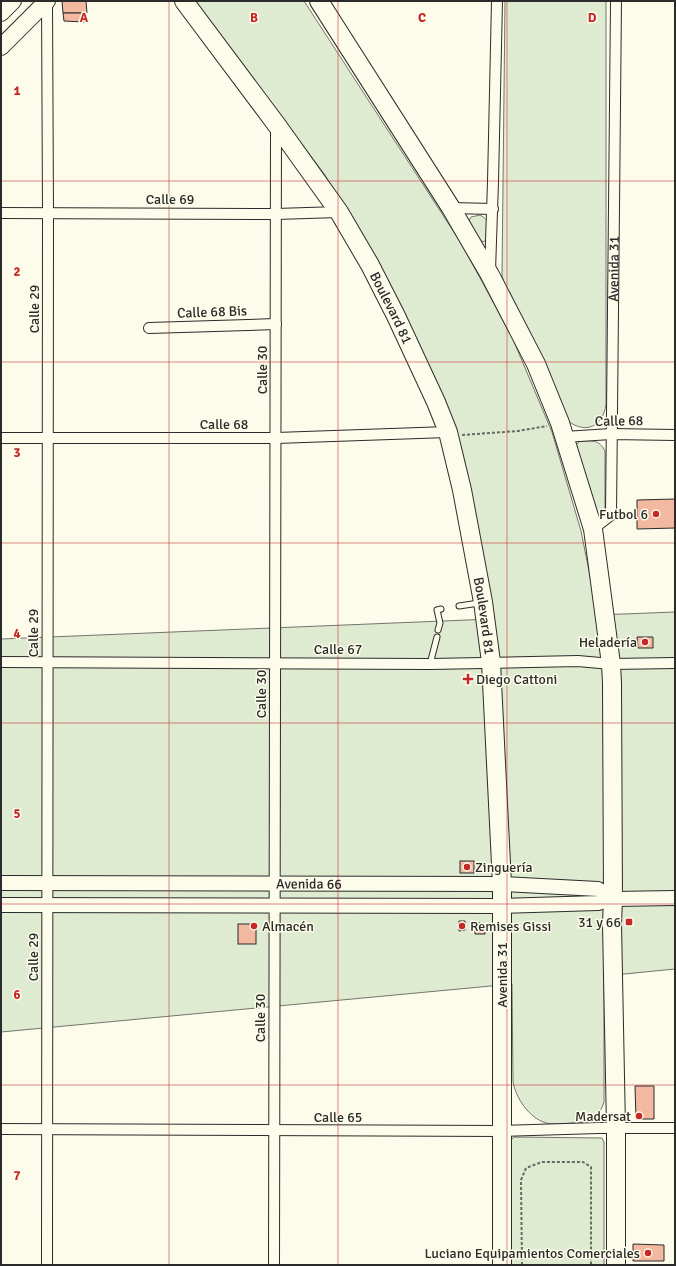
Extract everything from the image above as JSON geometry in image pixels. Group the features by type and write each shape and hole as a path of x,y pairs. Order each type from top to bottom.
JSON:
{"highway":[{"name":"Boulevard 81","path":"184,1 276,124 339,212 370,265 396,316 436,402 448,434 462,490 491,662"},
{"path":"319,1 451,208 490,275 536,364 562,430 593,529 611,664 616,1265"},
{"name":"Avenida 31","path":"491,662 502,884 502,1265"}],"main road":[{"path":"1,13 13,1"},
{"path":"1,47 47,1"},
{"name":"Avenida 66","path":"1,883 502,884 598,889 614,899"},
{"name":"Avenida 66","path":"1,905 502,906 598,903 614,899 675,898"}],"street":[{"name":"Calle 29","path":"47,1 47,1265"},
{"path":"490,275 496,1"},
{"name":"Avenida 31","path":"593,529 611,515 616,1"},
{"name":"Calle 30","path":"274,1265 276,124"},
{"path":"451,208 492,209"},
{"name":"Calle 69","path":"1,213 276,214 339,212"},
{"name":"Calle 68 Bis","path":"149,328 276,324"},
{"name":"Calle 68","path":"562,430 611,434 675,435"},
{"name":"Calle 68","path":"1,438 276,438 448,434"},
{"name":"Calle 67","path":"1,662 430,664 578,661 611,664 675,664"},
{"name":"Calle 65","path":"1,1130 502,1131 675,1128"}],"lane":[{"path":"458,606 482,602"},
{"path":"438,630 440,623 437,610 441,609"},
{"path":"430,664 437,637"}],"path":[{"path":"448,434 562,430"},
{"path":"522,1265 521,1180 526,1168 542,1162 583,1162 591,1168 591,1265"}],"green space":[{"path":"195,1 304,1 461,243 512,337 552,432 581,531 597,615 675,612 675,969 604,976 604,1102 596,1117 588,1121 558,1124 546,1123 534,1117 520,1100 513,1081 512,984 1,1032 1,639 492,619 460,447 389,285 325,175"},
{"path":"505,1 606,1 606,404 601,419 591,427 585,428 578,426 565,418 535,343 505,285 502,276"},
{"path":"480,215 488,222 489,227 489,238 483,242 468,222 471,217"},
{"path":"580,441 592,441 598,443 605,451 605,509 601,513 596,513 576,449 576,445"},
{"path":"514,1137 602,1138 604,1142 604,1265 511,1265 511,1140"}],"building":[{"path":"62,1 86,1 87,13 63,13"},
{"path":"63,13 84,13 84,22 64,21"},
{"name":"Futbol 6","path":"675,499 675,528 637,529 637,500"},
{"name":"Heladería","path":"637,637 653,637 653,648 638,648"},
{"name":"Zinguería","path":"460,861 474,861 474,873 460,873"},
{"name":"Remises Gissi","path":"459,921 465,921 465,930 459,931"},
{"path":"475,923 480,923 485,926 485,934 475,934"},
{"path":"238,924 256,924 256,944 238,944"},
{"path":"635,1086 654,1086 654,1119 636,1119"},
{"name":"Luciano Equipamientos Comerciales","path":"633,1244 664,1245 664,1261 633,1261"}],"place":[{"name":"Futbol 6","path":"656,514"},
{"name":"Heladería","path":"645,642"},
{"name":"Diego Cattoni","path":"468,679"},
{"name":"Zinguería","path":"467,867"},
{"name":"31 y 66","path":"629,922"},
{"name":"Almacén","path":"254,926"},
{"name":"Remises Gissi","path":"462,926"},
{"name":"Madersat","path":"639,1116"},
{"name":"Luciano Equipamientos Comerciales","path":"648,1253"}]}
